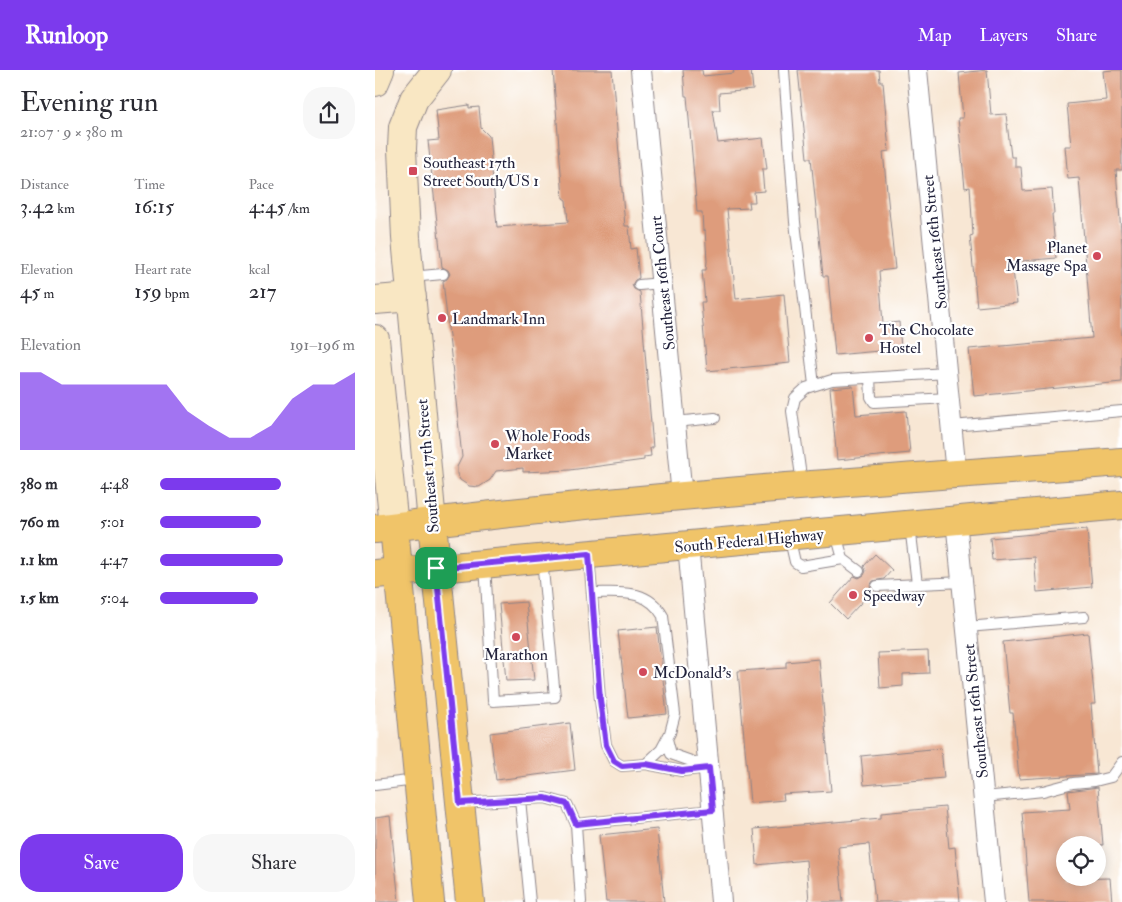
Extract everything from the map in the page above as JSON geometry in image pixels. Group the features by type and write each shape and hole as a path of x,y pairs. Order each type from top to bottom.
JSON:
{"main road":[{"path":"375,82 380,70"},
{"name":"Southeast 17th Street","path":"437,70 414,100 403,127 402,149 411,287 436,568 470,902"},
{"path":"375,300 411,287"},
{"path":"375,339 387,573 418,780 430,902"},
{"path":"384,528 497,513 682,496 1122,462"},
{"name":"South Federal Highway","path":"387,573 1122,504"}],"street":[{"name":"Southeast 16th Court","path":"641,70 682,496"},
{"name":"Southeast 16th Street","path":"917,70 956,474"},
{"name":"Southeast 16th Street","path":"956,520 994,902"},
{"path":"688,545 721,902"}],"lane":[{"path":"785,70 795,222 814,385"},
{"path":"411,287 443,274"},
{"path":"639,285 662,283"},
{"path":"802,486 792,411 795,398 814,385 832,380 947,373"},
{"path":"870,378 871,397 874,402 949,398"},
{"path":"952,426 1122,411"},
{"path":"675,422 715,418"},
{"path":"910,524 917,584"},
{"path":"835,532 843,559 859,571"},
{"path":"789,536 795,562 801,566 843,559"},
{"path":"589,554 600,700 606,745 614,761 622,766 646,764 682,771 709,768"},
{"path":"485,563 493,701 555,697 541,558"},
{"path":"877,586 963,582"},
{"path":"592,593 643,596 657,606 663,616 675,714 667,740 661,750 646,764"},
{"path":"967,627 1084,617"},
{"path":"667,740 671,754 709,768"},
{"path":"984,797 1043,791 1073,783 1111,777 1122,762"},
{"path":"375,784 418,780"},
{"path":"460,803 545,798 567,804 576,824 581,902"},
{"path":"520,799 530,902"},
{"path":"576,824 713,810"}],"building":[{"path":"553,70 612,70 625,226 629,226 631,249 636,248 639,278 632,285 634,289 640,292 653,448 650,448 651,456 644,457 644,460 570,470 523,472 523,468 496,471 490,480 479,487 469,486 460,480 457,474 457,467 462,457 443,281 450,274 448,270 442,267 428,141 439,140 436,110 469,105 469,108 479,107 481,128 489,136 497,227 568,222 566,200 563,198"},
{"path":"683,70 702,70 703,76 734,73 733,70 751,70 753,90 719,93 720,110 713,110 718,143 763,138 767,169 762,169 764,191 754,192 755,202 749,202 750,208 727,209 736,299 784,294 790,363 707,371 701,302 705,302 702,270 706,270 707,261 705,230 703,231 702,212 697,212"},
{"path":"798,70 879,70 880,82 883,82 889,151 883,152 895,269 879,271 883,324 899,322 901,349 835,355 828,276 823,276 811,158 807,158"},
{"path":"987,70 991,115 1006,114 1011,157 1015,157 1015,167 1021,167 1023,191 1052,189 1056,258 1012,262 1017,303 977,307 970,236 973,235 970,187 965,188 958,118 963,118 959,73"},
{"path":"1122,70 1122,170 1116,170 1122,244 1122,382 974,396 969,349 1092,338 1079,178 1068,179 1065,146 1071,146 1067,104 1106,100 1103,71"},
{"path":"853,386 856,415 906,411 910,453 837,460 830,388"},
{"path":"1087,529 1092,587 1037,592 1034,557 992,560 990,538"},
{"name":"Speedway","path":"875,554 892,570 884,579 873,581 870,586 872,591 846,619 830,603 854,576 859,578 864,575 866,571 864,566"},
{"path":"526,602 534,680 506,681 499,604"},
{"name":"McDonald's","path":"657,627 667,714 628,718 618,631"},
{"path":"1088,633 1095,704 1091,704 1097,774 1019,779 1013,713 1010,713 1003,642"},
{"path":"928,651 929,673 903,674 903,686 880,688 878,653"},
{"path":"819,659 831,791 783,794 784,800 750,803 738,671 786,668 786,662"},
{"path":"570,723 575,770 496,780 490,733"},
{"path":"941,748 944,778 864,785 861,756"},
{"path":"1098,787 1102,836 1056,836 1056,886 1106,886 1106,878 1110,878 1112,902 1029,902 1022,812 1070,809 1068,791"},
{"path":"945,807 949,848 955,847 960,902 875,902 869,844 838,847 843,902 809,902 806,860 757,865 754,829 881,818 881,813"},
{"path":"390,816 399,902 375,902 375,818"},
{"path":"657,829 664,902 606,902 599,835"}],"place":[{"name":"Southeast 17th Street South/US 1","path":"413,171"},
{"name":"Planet Massage Spa","path":"1097,256"},
{"name":"Landmark Inn","path":"442,318"},
{"name":"The Chocolate Hostel","path":"869,338"},
{"name":"Whole Foods Market","path":"495,444"},
{"name":"Speedway","path":"853,595"},
{"name":"Marathon","path":"516,637"},
{"name":"McDonald's","path":"643,672"}],"route":[{"path":"589,554 600,700 606,745 614,761 622,766 646,764 682,771 709,768 713,810 576,824 567,804 545,798 460,803 436,568 589,554"}]}
